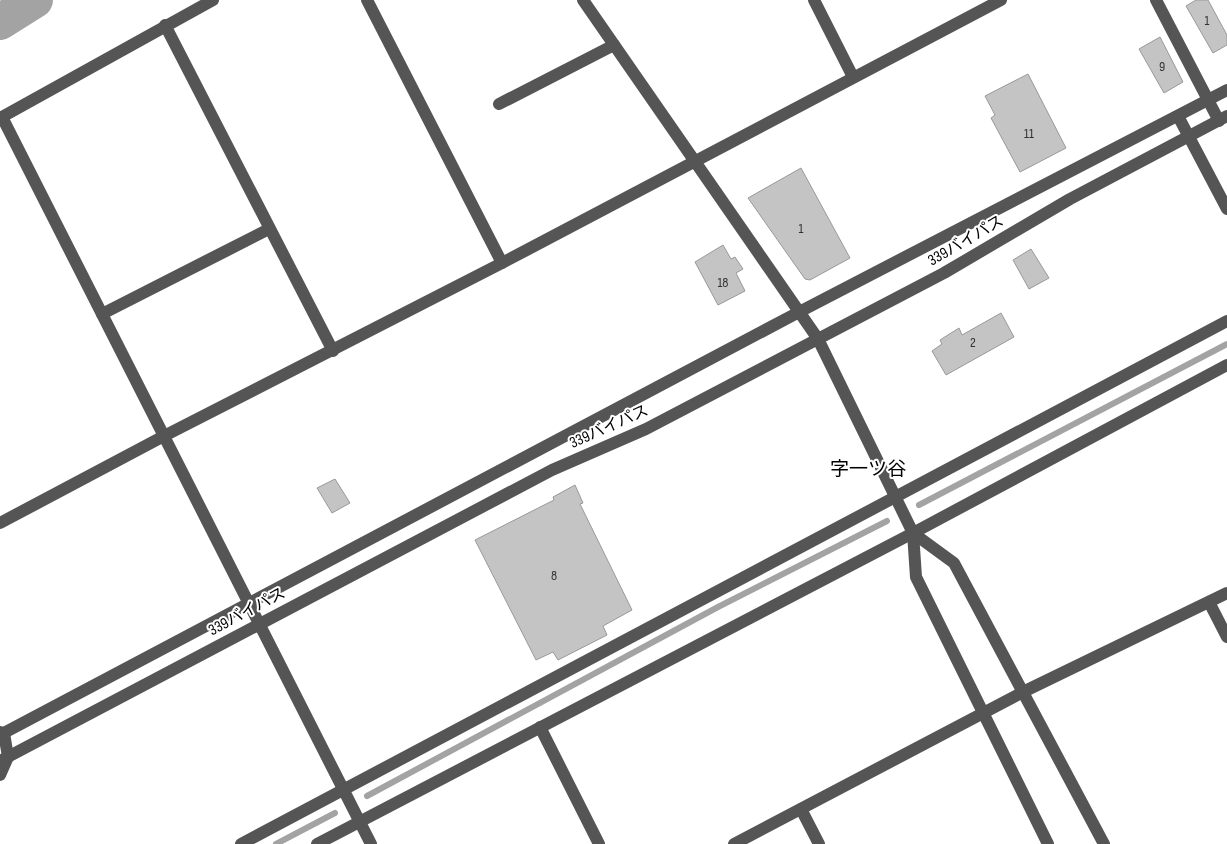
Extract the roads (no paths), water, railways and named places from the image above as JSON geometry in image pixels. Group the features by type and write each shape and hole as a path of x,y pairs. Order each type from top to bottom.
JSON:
{"street":[{"path":"213,0 1,117 371,844"},
{"path":"367,0 502,263"},
{"path":"583,0 693,161 801,311 818,338 913,533 916,577 1048,844"},
{"path":"814,0 853,77"},
{"path":"0,523 164,436 502,263 853,77 983,4 1001,0"},
{"path":"1156,0 1208,100 1223,119"},
{"path":"164,26 333,351"},
{"path":"499,104 614,45"},
{"path":"0,775 4,759 1,733 801,311 1227,90"},
{"path":"1178,116 1227,209"},
{"name":"339バイパス","path":"4,759 552,470 646,429 944,273 1070,199 1223,119"},
{"path":"102,314 269,229"},
{"path":"241,844 897,498 1227,321"},
{"path":"317,844 913,533 1227,365"},
{"path":"913,533 954,563 1025,691 1104,844"},
{"path":"734,844 1025,691 1227,593"},
{"path":"1209,602 1227,637"},
{"path":"540,727 599,844"},
{"path":"801,809 819,844"}],"waterway":[{"path":"0,22 35,0"},
{"path":"919,505 1227,344"},
{"path":"367,796 718,607 887,521"},
{"path":"276,844 335,813"}],"district":[{"name":"字一ツ谷","path":"868,469"}]}
